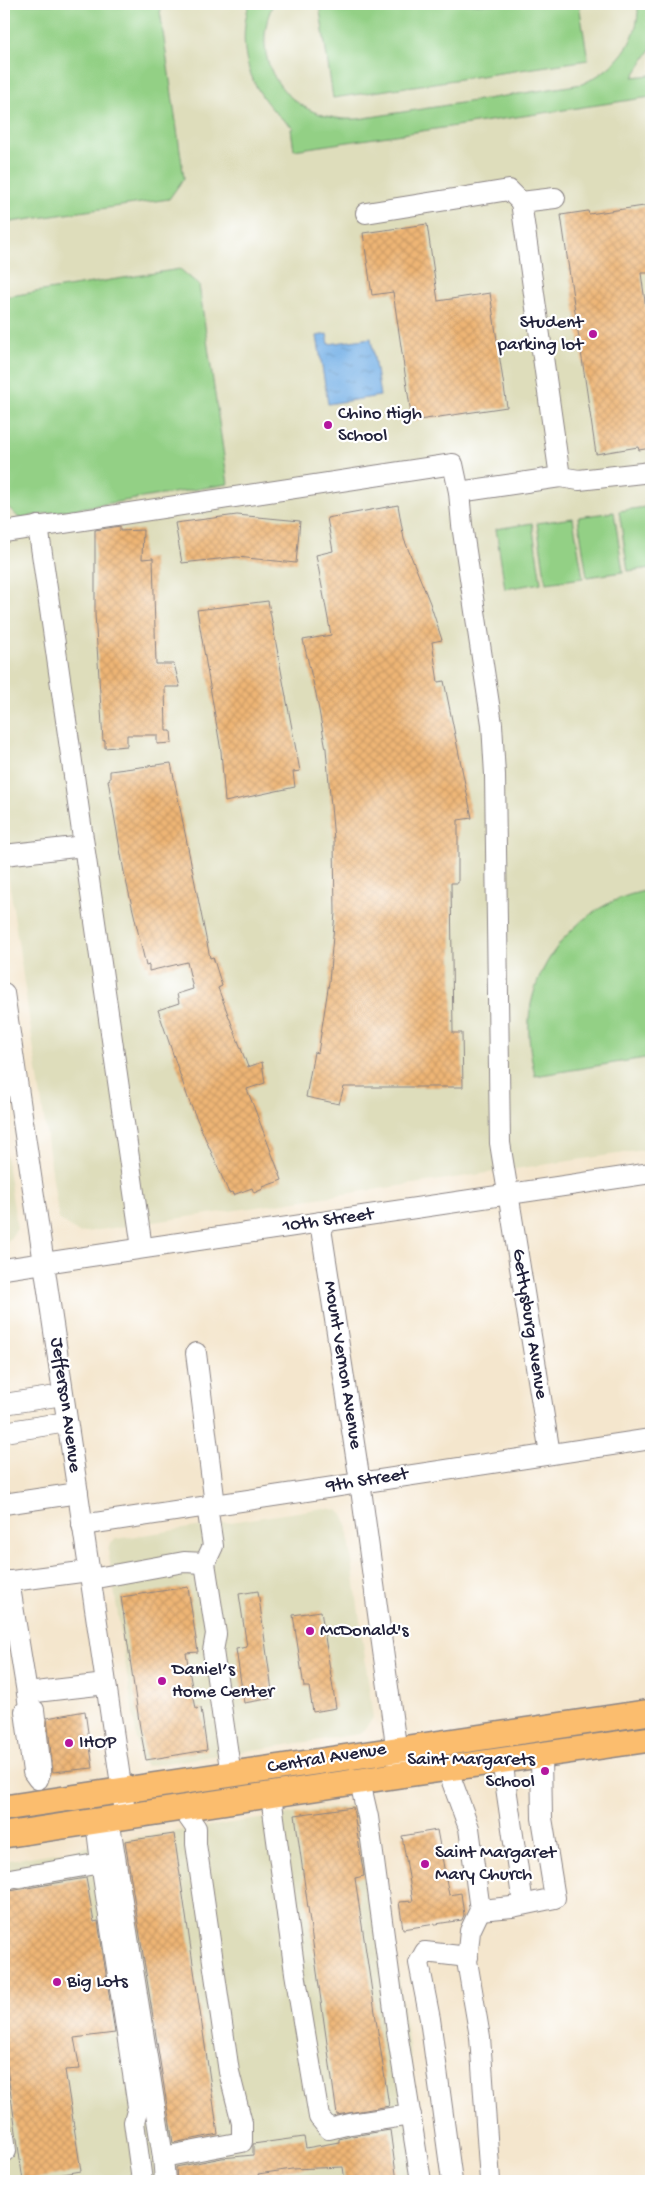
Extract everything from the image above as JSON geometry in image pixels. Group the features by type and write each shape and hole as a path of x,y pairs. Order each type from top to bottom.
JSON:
{"main road":[{"name":"Central Avenue","path":"6,1810 39,1791 122,1790 396,1748 651,1712"},
{"path":"446,1768 459,1755 542,1739 547,1727"},
{"name":"Central Avenue","path":"4,1835 651,1739"},
{"path":"182,1808 196,1795 242,1785 242,1773"}],"street":[{"path":"366,213 509,190 521,202 560,477"},
{"path":"521,202 555,198"},
{"name":"Gettysburg Avenue","path":"38,526 453,464 459,492 462,525 492,724 495,775 500,1143 550,1454"},
{"path":"459,492 560,477 580,480 651,472"},
{"path":"4,532 38,526 142,1248"},
{"path":"4,855 84,846"},
{"name":"Jefferson Avenue","path":"4,993 122,1790 110,1818"},
{"name":"10th Street","path":"4,1269 651,1173"},
{"name":"Mount Vernon Avenue","path":"320,1222 360,1482 400,1775"},
{"path":"196,1352 211,1505 213,1546 205,1563 216,1634 213,1651 242,1773"},
{"path":"4,1404 63,1395"},
{"path":"4,1432 68,1422"},
{"name":"9th Street","path":"82,1525 651,1439"},
{"path":"4,1504 78,1493"},
{"path":"39,1791 33,1772 25,1711 28,1700 6,1582 90,1575 184,1562 205,1563"},
{"path":"28,1700 106,1684"},
{"path":"480,1910 555,1898 542,1818 541,1755"},
{"path":"502,1760 523,1904"},
{"path":"446,1768 469,1828 480,1910 470,1931 468,1957 480,2037 490,2181"},
{"path":"360,1782 368,1817 421,2181"},
{"path":"271,1796 281,1876 319,2117 329,2129 411,2115"},
{"path":"163,2157 242,2142 242,2123 228,2068 196,1844 196,1828 182,1808"},
{"path":"110,1818 101,1863 138,2107 134,2122 142,2181"},
{"path":"110,1818 166,2181"},
{"path":"4,1880 101,1863"},
{"path":"452,2181 430,2019 419,1963 425,1952 468,1957"},
{"path":"4,2135 6,2151 4,2151"}],"shaded area":[{"name":"Chino High School","path":"4,4 651,4 651,1149 79,1233 59,1220 4,847"},
{"path":"4,1142 17,1229 4,1246"},
{"path":"324,1508 338,1510 344,1516 347,1523 373,1718 360,1734 146,1766 140,1760 108,1550 110,1543 116,1539"},
{"path":"372,1802 429,2181 4,2181 4,1861 75,1850 105,1842"}],"green space":[{"path":"4,4 159,4 184,178 169,199 4,223"},
{"path":"249,4 273,4 266,27 265,49 270,69 281,86 295,101 313,111 335,118 358,119 582,84 605,71 623,53 635,30 638,18 638,4 651,4 651,49 633,77 651,75 651,97 294,150 291,129 294,128 267,103 250,74 244,40"},
{"path":"319,4 579,4 588,60 333,98"},
{"path":"180,269 199,285 228,484 19,518 4,503 4,297"},
{"path":"651,506 651,568 628,571 619,511"},
{"path":"614,512 623,572 587,577 578,517"},
{"path":"573,518 583,578 546,583 537,523"},
{"path":"532,523 541,583 505,589 496,529"},
{"path":"651,890 651,1057 535,1076 529,1040 529,1022 531,1004 537,983 547,963 574,928 591,914 609,903"}],"water":[{"path":"327,334 329,344 371,338 380,396 328,404 317,336"}],"building":[{"path":"651,205 651,273 641,273 651,344 651,448 639,450 638,447 596,454 561,215 588,211 589,214"},
{"path":"427,224 438,301 490,293 507,407 412,421 393,292 372,295 363,233"},
{"path":"398,505 404,539 430,603 442,640 432,642 438,682 444,681 472,818 458,820 458,883 451,883 453,1033 462,1033 463,1087 344,1087 339,1104 306,1097 314,1052 318,1053 329,982 335,913 334,840 326,749 316,694 303,640 331,635 316,555 333,551 327,518"},
{"path":"237,515 300,521 296,563 237,557 182,563 175,523"},
{"path":"120,526 120,531 143,530 142,559 153,558 156,664 174,664 180,687 165,687 166,731 171,731 172,743 157,744 157,735 127,735 127,746 105,748 105,740 103,741 95,614 95,530"},
{"path":"268,601 300,771 293,772 295,787 225,802 221,751 197,610"},
{"path":"171,763 210,958 213,957 222,986 218,988 248,1067 262,1062 265,1083 247,1089 282,1180 263,1187 263,1189 254,1193 252,1188 233,1195 232,1192 229,1193 189,1101 158,1010 179,1003 177,994 193,989 187,962 149,971 149,965 146,966 124,872 108,780 110,779 110,771"},
{"name":"Daniel’s Home Center","path":"188,1587 198,1652 186,1653 196,1709 201,1708 207,1750 146,1760 121,1597"},
{"path":"258,1591 273,1698 244,1703 236,1649 247,1647 239,1594"},
{"path":"321,1611 336,1708 313,1712 309,1687 304,1687 293,1615"},
{"name":"IHOP","path":"85,1711 93,1768 53,1772 47,1718"},
{"path":"353,1807 364,1876 355,1878 389,2106 337,2115 295,1815"},
{"name":"Saint Margaret Mary Church","path":"437,1830 449,1895 461,1893 464,1915 462,1920 403,1929 399,1902 413,1901 402,1836"},
{"path":"174,1834 218,2134 173,2143 125,1841"},
{"path":"86,1878 94,1922 98,1921 115,2033 74,2038 80,2069 65,2070 81,2171 23,2181 4,2047 4,1892"},
{"path":"390,2130 397,2181 345,2181 343,2167 292,2169 258,2174 259,2177 232,2181 177,2181 176,2167 222,2158 253,2155 253,2144 304,2137 306,2148 339,2142 339,2139 352,2136"}],"place":[{"name":"Student parking lot","path":"593,334"},
{"name":"Chino High School","path":"328,425"},
{"name":"McDonald's","path":"310,1631"},
{"name":"Daniel’s Home Center","path":"162,1681"},
{"name":"IHOP","path":"69,1743"},
{"name":"Saint Margarets School","path":"545,1771"},
{"name":"Saint Margaret Mary Church","path":"425,1864"},
{"name":"Big Lots","path":"57,1982"}]}
